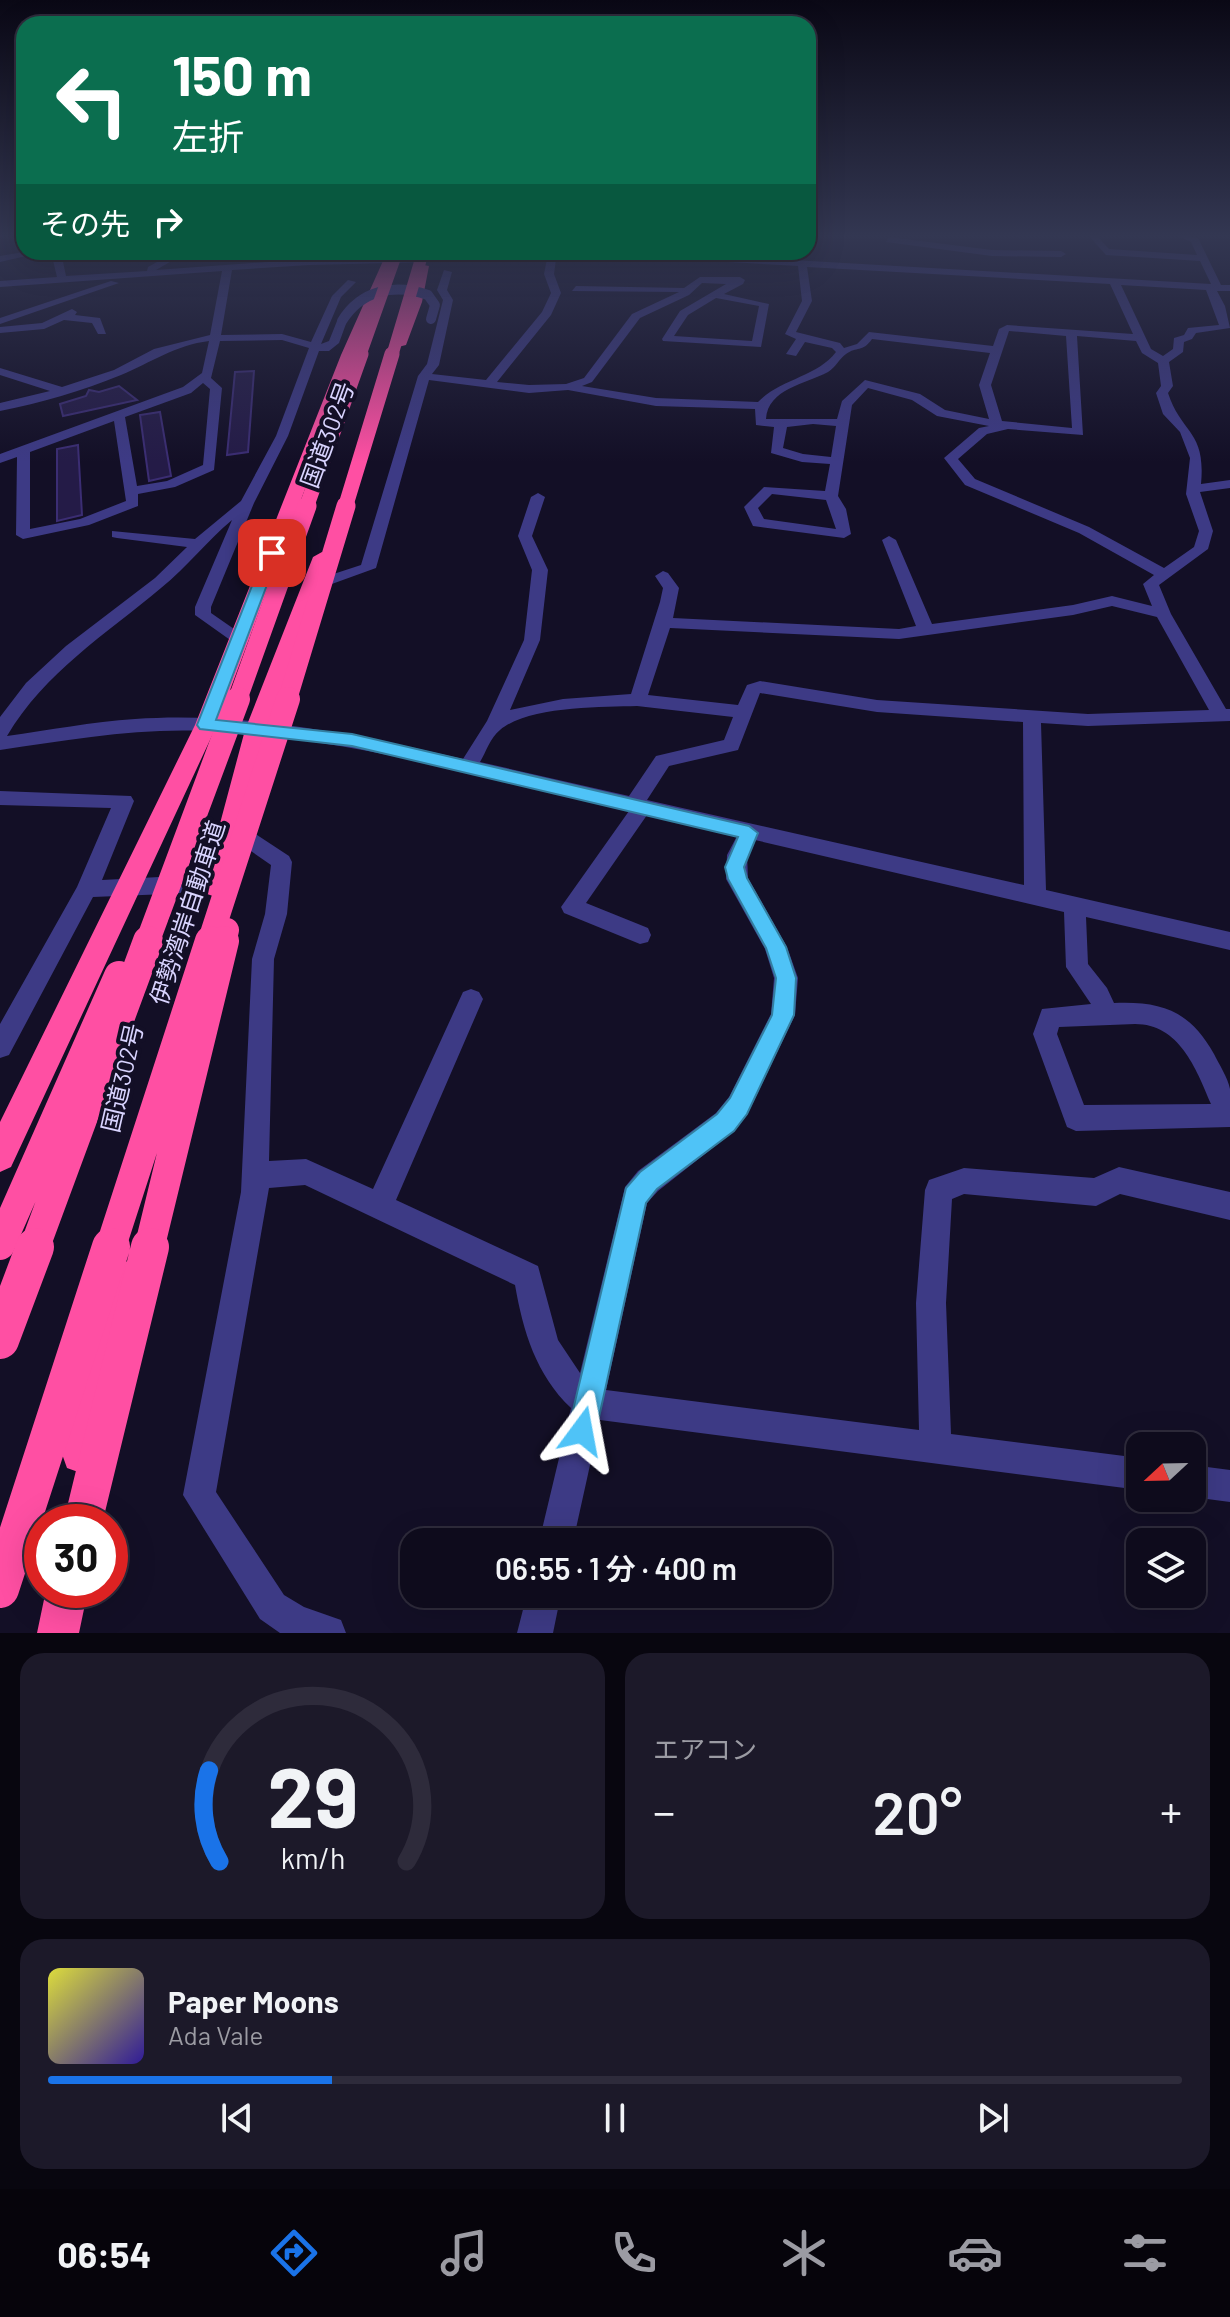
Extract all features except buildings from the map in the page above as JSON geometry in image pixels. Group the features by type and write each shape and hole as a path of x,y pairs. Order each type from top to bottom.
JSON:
{"highway":[{"name":"伊勢湾岸自動車道","path":"0,1340 247,675 374,310"},
{"name":"伊勢湾岸自動車道","path":"0,1589 266,732 405,310"},
{"name":"国道302号","path":"0,1156 206,725 366,311"},
{"name":"国道302号","path":"71,1504 166,1043 232,828 312,586 424,311"},
{"path":"0,1245 247,675"},
{"path":"87,1504 266,732"},
{"path":"44,1633 49,1608"},
{"path":"58,1633 63,1608"}],"street":[{"path":"0,321 33,310"},
{"path":"0,459 187,390 205,379 212,362 220,310"},
{"path":"239,638 203,615 203,607 247,503 282,436 329,310"},
{"path":"0,407 37,400 118,372 158,351 216,336 282,337 316,347 331,347 348,310"},
{"path":"312,586 368,568 424,376 433,365 446,310"},
{"path":"491,382 548,310"},
{"path":"567,387 588,380 636,316 648,310"},
{"path":"690,310 684,313 667,339 757,345 763,310"},
{"path":"802,310 790,334 836,345 842,352"},
{"path":"1127,310 1146,351 1163,361 1172,358 1179,350 1178,340 1188,337 1192,330 1225,328 1220,310"},
{"path":"325,318 366,311"},
{"path":"424,376 421,367 424,311 445,314"},
{"path":"0,330 44,326 68,314 96,320 102,332"},
{"path":"1005,424 985,385 1004,329 1140,338"},
{"path":"831,496 769,490 751,507 758,523 844,534 839,509 831,496 846,404 865,384 916,397 941,413 1079,432 1071,333"},
{"path":"845,423 813,420 781,424 760,422 761,406 771,392 822,369 842,352 861,346 869,335 997,350"},
{"path":"792,354 802,338"},
{"path":"662,623 883,633 926,630 1073,610 1112,601 1157,579 1201,549 1206,531 1194,489 1197,458 1186,431 1169,414 1162,393 1167,386 1163,361"},
{"path":"0,371 61,391"},
{"path":"424,376 529,389 567,387 656,402 761,406"},
{"path":"130,491 170,484 209,467 216,388 205,379"},
{"path":"24,450 23,535 84,522 119,509 133,503 120,418 115,416"},
{"path":"781,424 776,450 802,458 837,461"},
{"path":"640,935 572,907 663,761 731,745 753,689 760,687 877,706 1088,720 1225,714 1163,614 1157,579 1084,530 970,482 951,462 951,458 983,431 1005,424"},
{"path":"1194,489 1230,484"},
{"path":"468,766 495,724 532,640 540,570 525,536 538,497"},
{"path":"0,732 15,703 35,680 159,581 247,503"},
{"path":"117,534 199,544"},
{"path":"889,540 926,630"},
{"path":"637,700 657,654 671,588 663,576"},
{"path":"1112,601 1163,614"},
{"path":"495,724 526,713 582,702 637,700 743,712"},
{"path":"1032,717 1035,898"},
{"path":"0,743 136,725 206,725 352,740 1075,908 1230,941"},
{"path":"0,798 124,801 87,889 0,1047"},
{"path":"232,828 282,862 276,914 263,959 255,1175 199,1495 272,1607 295,1622 328,1633"},
{"path":"559,1528 635,1197 648,1181 732,1114 783,1015 786,978 776,947 737,879 735,867 749,833"},
{"path":"87,889 217,883"},
{"path":"1075,908 1077,967 1099,995 1107,1014"},
{"path":"379,1206 471,999"},
{"path":"1107,1014 1150,1014 1178,1024 1195,1045 1228,1112 1226,1116 1076,1118 1045,1034 1050,1017 1107,1014"},
{"path":"255,1175 306,1172 528,1276 548,1355 565,1384 588,1403 1126,1472"},
{"path":"936,1449 931,1303 939,1190 964,1181 1096,1192 1119,1180 1230,1206"},
{"path":"1206,1483 1230,1486"},
{"path":"535,1633 541,1608"}],"route":[{"path":"272,553 206,725 352,740 749,833 737,855 737,879 776,947 786,978 783,1015 738,1106 725,1122 648,1181 635,1197 582,1431"}]}
